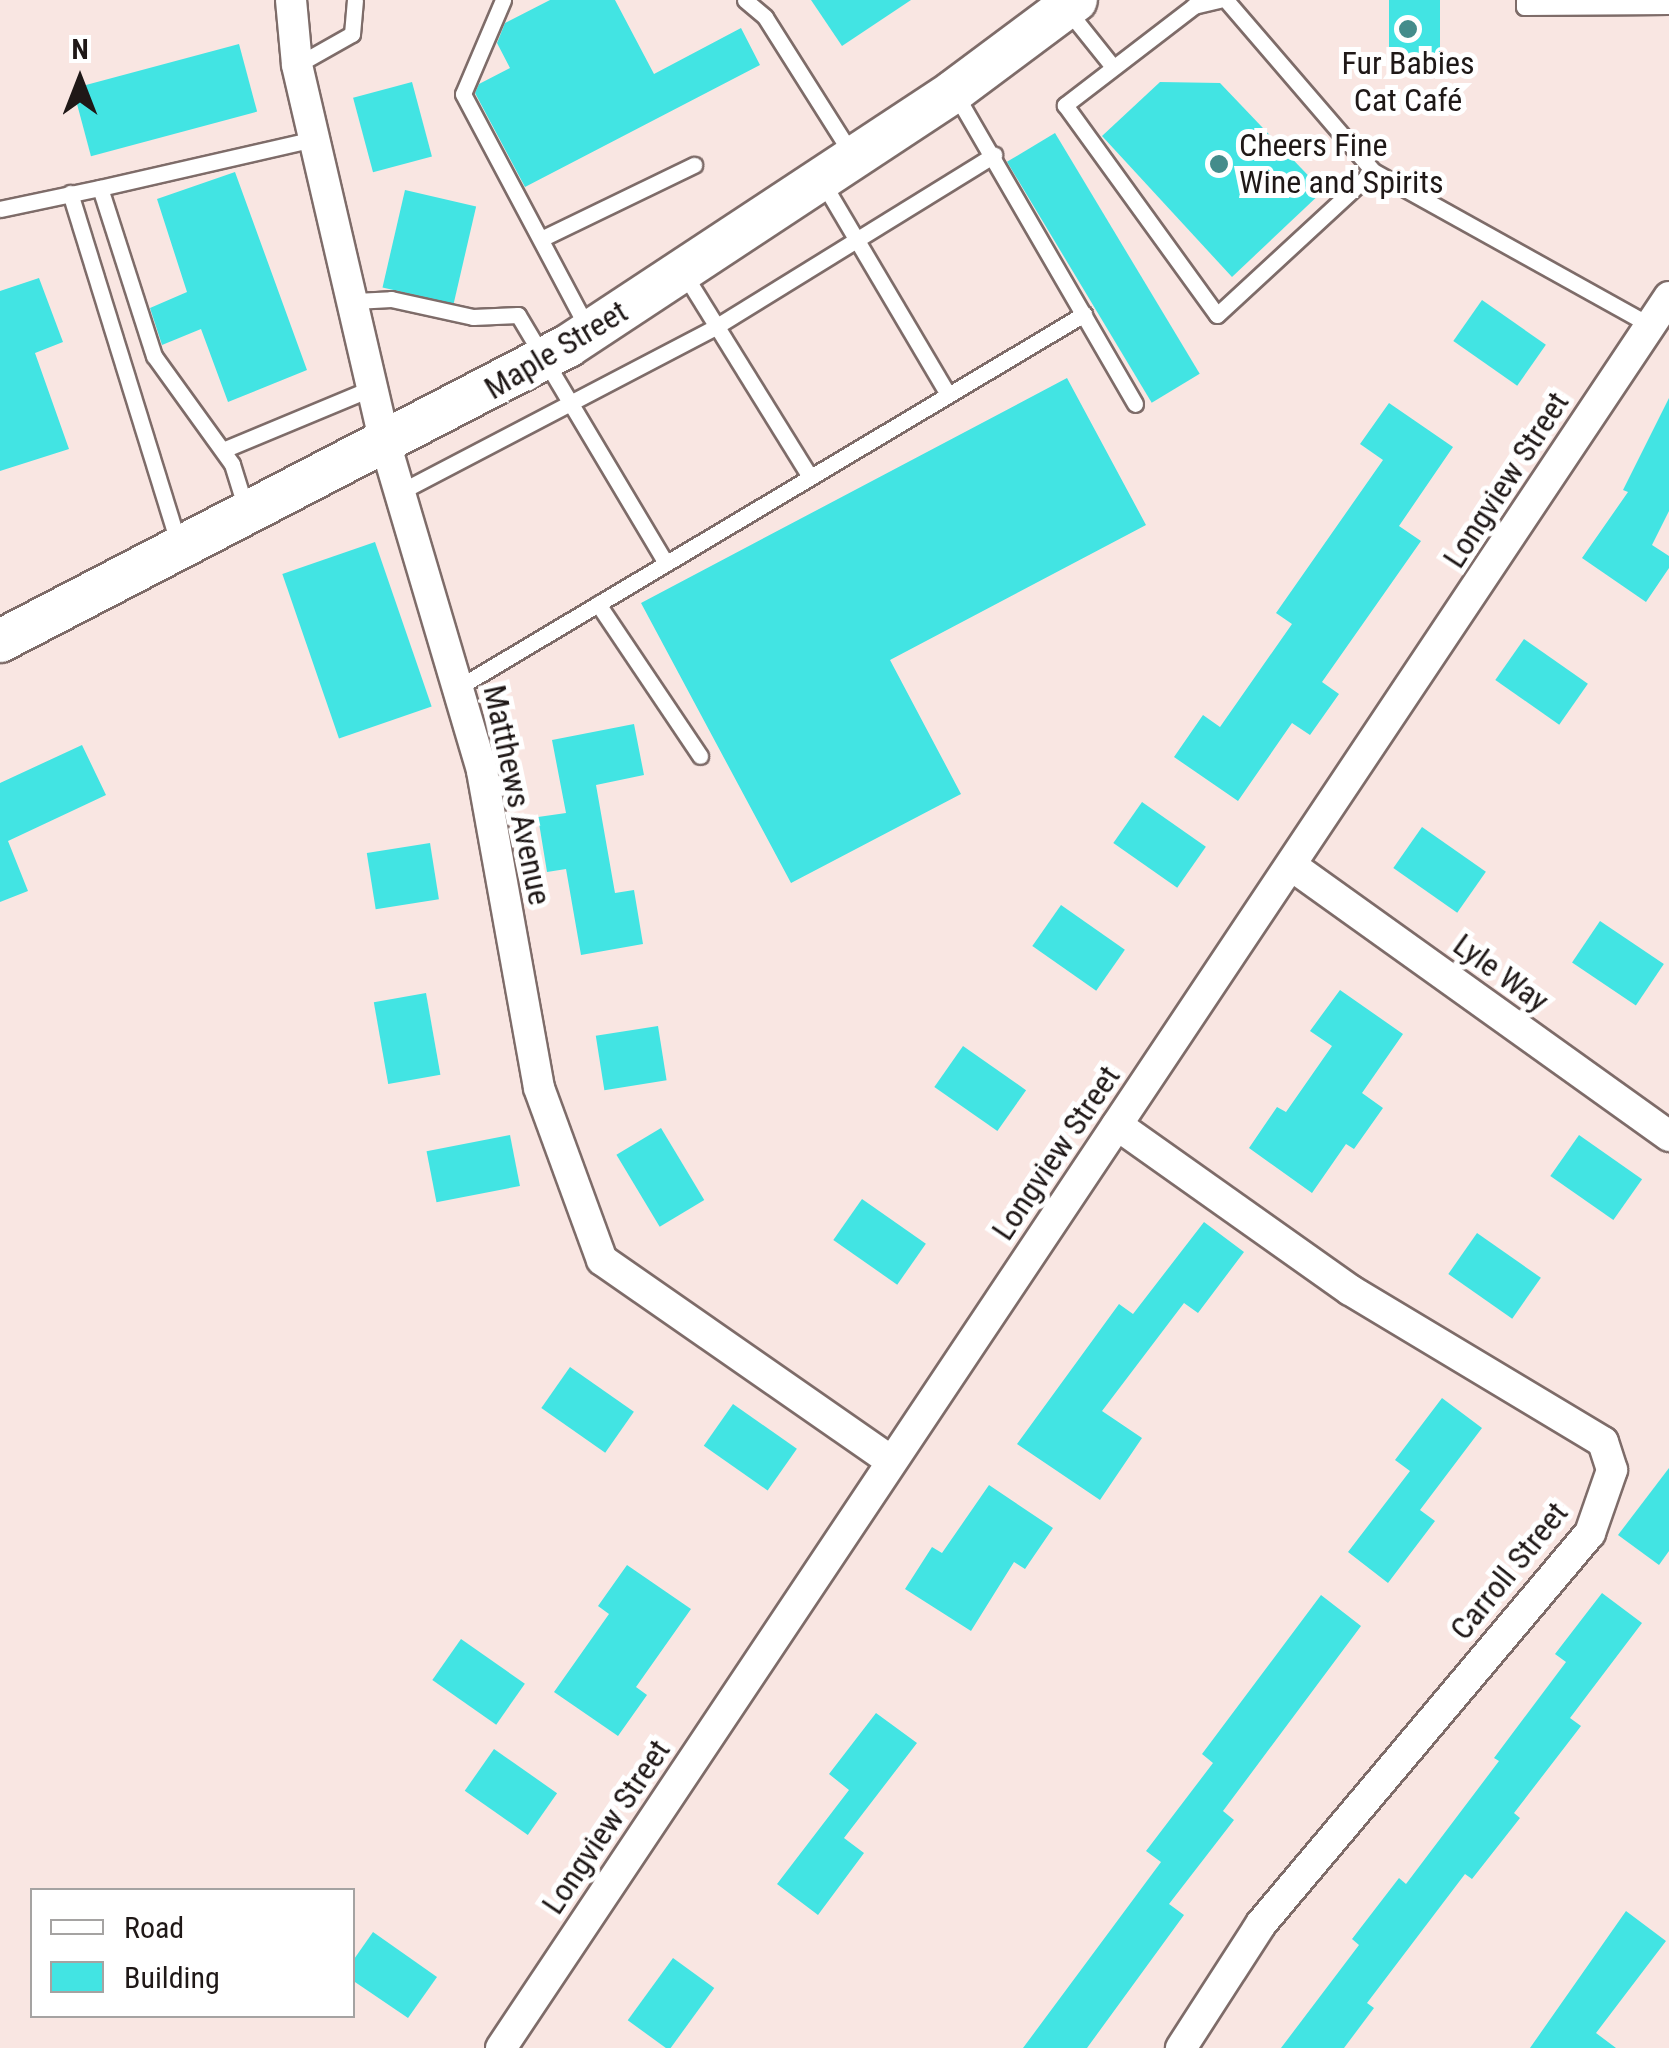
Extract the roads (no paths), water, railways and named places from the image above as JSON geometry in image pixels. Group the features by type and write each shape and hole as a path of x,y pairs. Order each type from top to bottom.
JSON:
{"main road":[{"name":"Maple Street","path":"0,641 386,446 547,358 954,91 1067,3"}],"street":[{"name":"Matthews Avenue","path":"290,0 297,65 386,446 482,771 538,1088 602,1260 890,1461"},
{"name":"Longview Street","path":"502,2048 1669,297"},
{"name":"Lyle Way","path":"1292,866 1669,1136"},
{"name":"Carroll Street","path":"1117,1124 1350,1290 1604,1442 1612,1470 1590,1533 1261,1924 1181,2048"}],"lane":[{"path":"297,65 352,34 355,0"},
{"path":"503,0 463,94 516,204 543,238 590,332"},
{"path":"745,0 765,18 838,169 856,240 948,394"},
{"path":"1373,171 1217,315 1065,106 1191,3 1222,0 1373,171 1650,325"},
{"path":"1524,0 1524,8 1669,6"},
{"path":"1067,3 1113,67"},
{"path":"954,91 1135,404"},
{"path":"0,209 314,139"},
{"path":"400,492 574,405 717,326 994,156"},
{"path":"543,238 694,166"},
{"path":"100,188 154,356 223,450 248,516"},
{"path":"70,194 180,550"},
{"path":"683,272 810,478"},
{"path":"355,302 391,299 473,317 518,315 666,563"},
{"path":"459,687 1084,314"},
{"path":"223,450 374,387"},
{"path":"598,604 700,756"}],"place":[{"name":"Fur Babies Cat Café","path":"1408,29"},
{"name":"Cheers Fine Wine and Spirits","path":"1219,164"}]}
